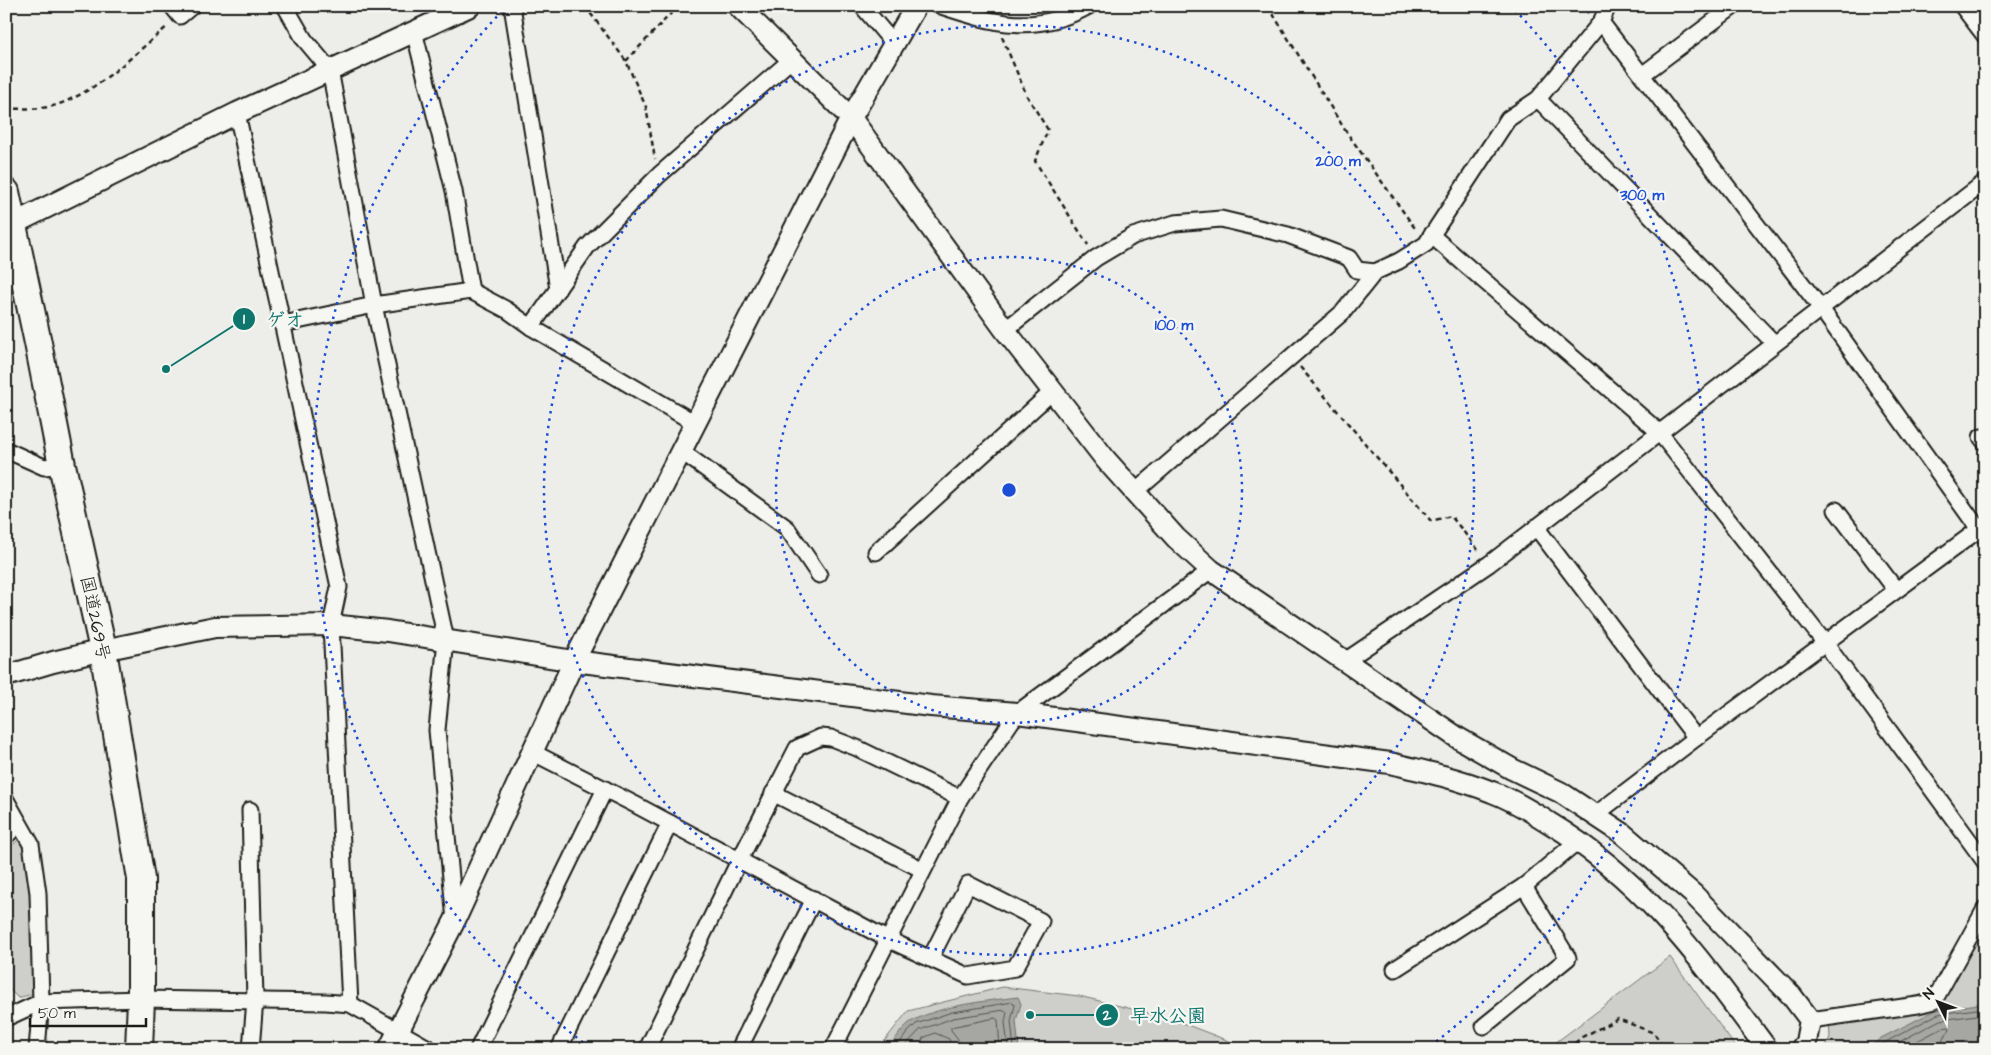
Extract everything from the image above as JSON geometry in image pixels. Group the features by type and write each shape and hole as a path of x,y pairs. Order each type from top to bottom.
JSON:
{"highway":[{"name":"国道269号","path":"6,192 9,226 38,342 62,465 103,650 142,879 139,1049"}],"street":[{"path":"176,11 192,6"},
{"path":"285,6 304,39 330,70 374,305 446,640 437,730 455,920"},
{"path":"9,226 237,113 470,6"},
{"path":"512,6 558,289"},
{"path":"738,6 851,118 1005,330 1106,460 1176,538 1211,570 1458,738 1505,765 1560,792 1650,855 1693,894 1791,995 1810,1020 1806,1042 1801,1049"},
{"path":"862,6 894,44"},
{"path":"393,1040 455,920 574,661 851,118 916,6"},
{"path":"941,6 982,20 1016,25 1044,23 1075,14 1089,6"},
{"path":"1135,492 1342,312 1375,272 1399,261 1428,240 1508,119 1538,99 1601,22 1608,6"},
{"path":"1642,75 1734,6"},
{"path":"1962,6 1985,36"},
{"path":"1595,815 1896,590 1983,531 1820,307 1601,22"},
{"path":"414,31 454,191 471,291"},
{"path":"531,327 587,247 659,176 791,60"},
{"path":"1538,99 1774,343"},
{"path":"237,113 339,587 331,625 350,1004"},
{"path":"1345,661 1489,564 1820,307 1985,182"},
{"path":"1005,330 1096,258 1133,236 1175,223 1221,219 1288,235 1349,258 1357,270 1375,272"},
{"path":"1428,240 1659,432 1825,643 1985,862"},
{"path":"283,324 374,305 471,291 507,310 531,327 696,423"},
{"path":"876,552 1053,391"},
{"path":"6,450 44,467 62,465"},
{"path":"681,451 788,528 819,576"},
{"path":"1836,510 1896,590"},
{"path":"1536,527 1696,738"},
{"path":"834,1049 887,939 960,798 1017,713 1211,570"},
{"path":"6,676 103,650 214,627 331,625 388,631 574,661 931,706 1017,713 1390,763 1444,776 1493,792 1536,814 1579,840 1620,873 1653,904 1712,974 1767,1049"},
{"path":"647,1049 739,861 797,748 821,737 832,738 960,798"},
{"path":"532,752 887,939 930,959 968,976 1015,968 1041,921 968,884 930,959"},
{"path":"478,1049 605,789"},
{"path":"774,793 923,870"},
{"path":"6,800 31,844 38,893 41,1002 36,1049"},
{"path":"250,810 255,1000 251,1049"},
{"path":"559,1049 670,823"},
{"path":"6,836 18,824"},
{"path":"1395,969 1524,886 1579,840"},
{"path":"1484,1026 1568,958 1524,886"},
{"path":"739,1049 814,899"},
{"path":"1810,1020 1918,1005 1934,1001 1985,909"},
{"path":"6,1018 41,1002 141,999 255,1000 350,1004 393,1040 430,1049"}],"path":[{"path":"585,6 626,61 646,107 659,176"},
{"path":"626,61 678,6"},
{"path":"1268,6 1345,130 1428,240"},
{"path":"6,109 54,106 82,94 104,79 176,11"},
{"path":"996,22 1027,96 1048,130 1034,161 1096,258"},
{"path":"1291,357 1431,520 1451,516 1489,564"},
{"path":"1568,1049 1582,1037 1618,1019 1654,1033 1664,1049"}],"shaded area":[{"path":"20,838 25,847 39,992 18,998 6,986 6,852"},
{"path":"1985,917 1985,1049 1825,1049 1830,1037 1829,1021 1928,1007"},
{"path":"1670,957 1737,1049 1547,1049"},
{"path":"1003,987 1079,996 1169,1018 1250,1049 878,1049 908,1011"}],"water":[{"path":"1018,997 1021,1004 1016,1021 1019,1049 946,1049 936,1044 927,1049 888,1049 906,1025 926,1015 965,1004"},
{"path":"1985,1003 1985,1042 1948,1049 1868,1049 1881,1038 1936,1010"}],"place":[{"name":"ゲオ","path":"166,369"},
{"name":"早水公園","path":"1030,1015"}]}
